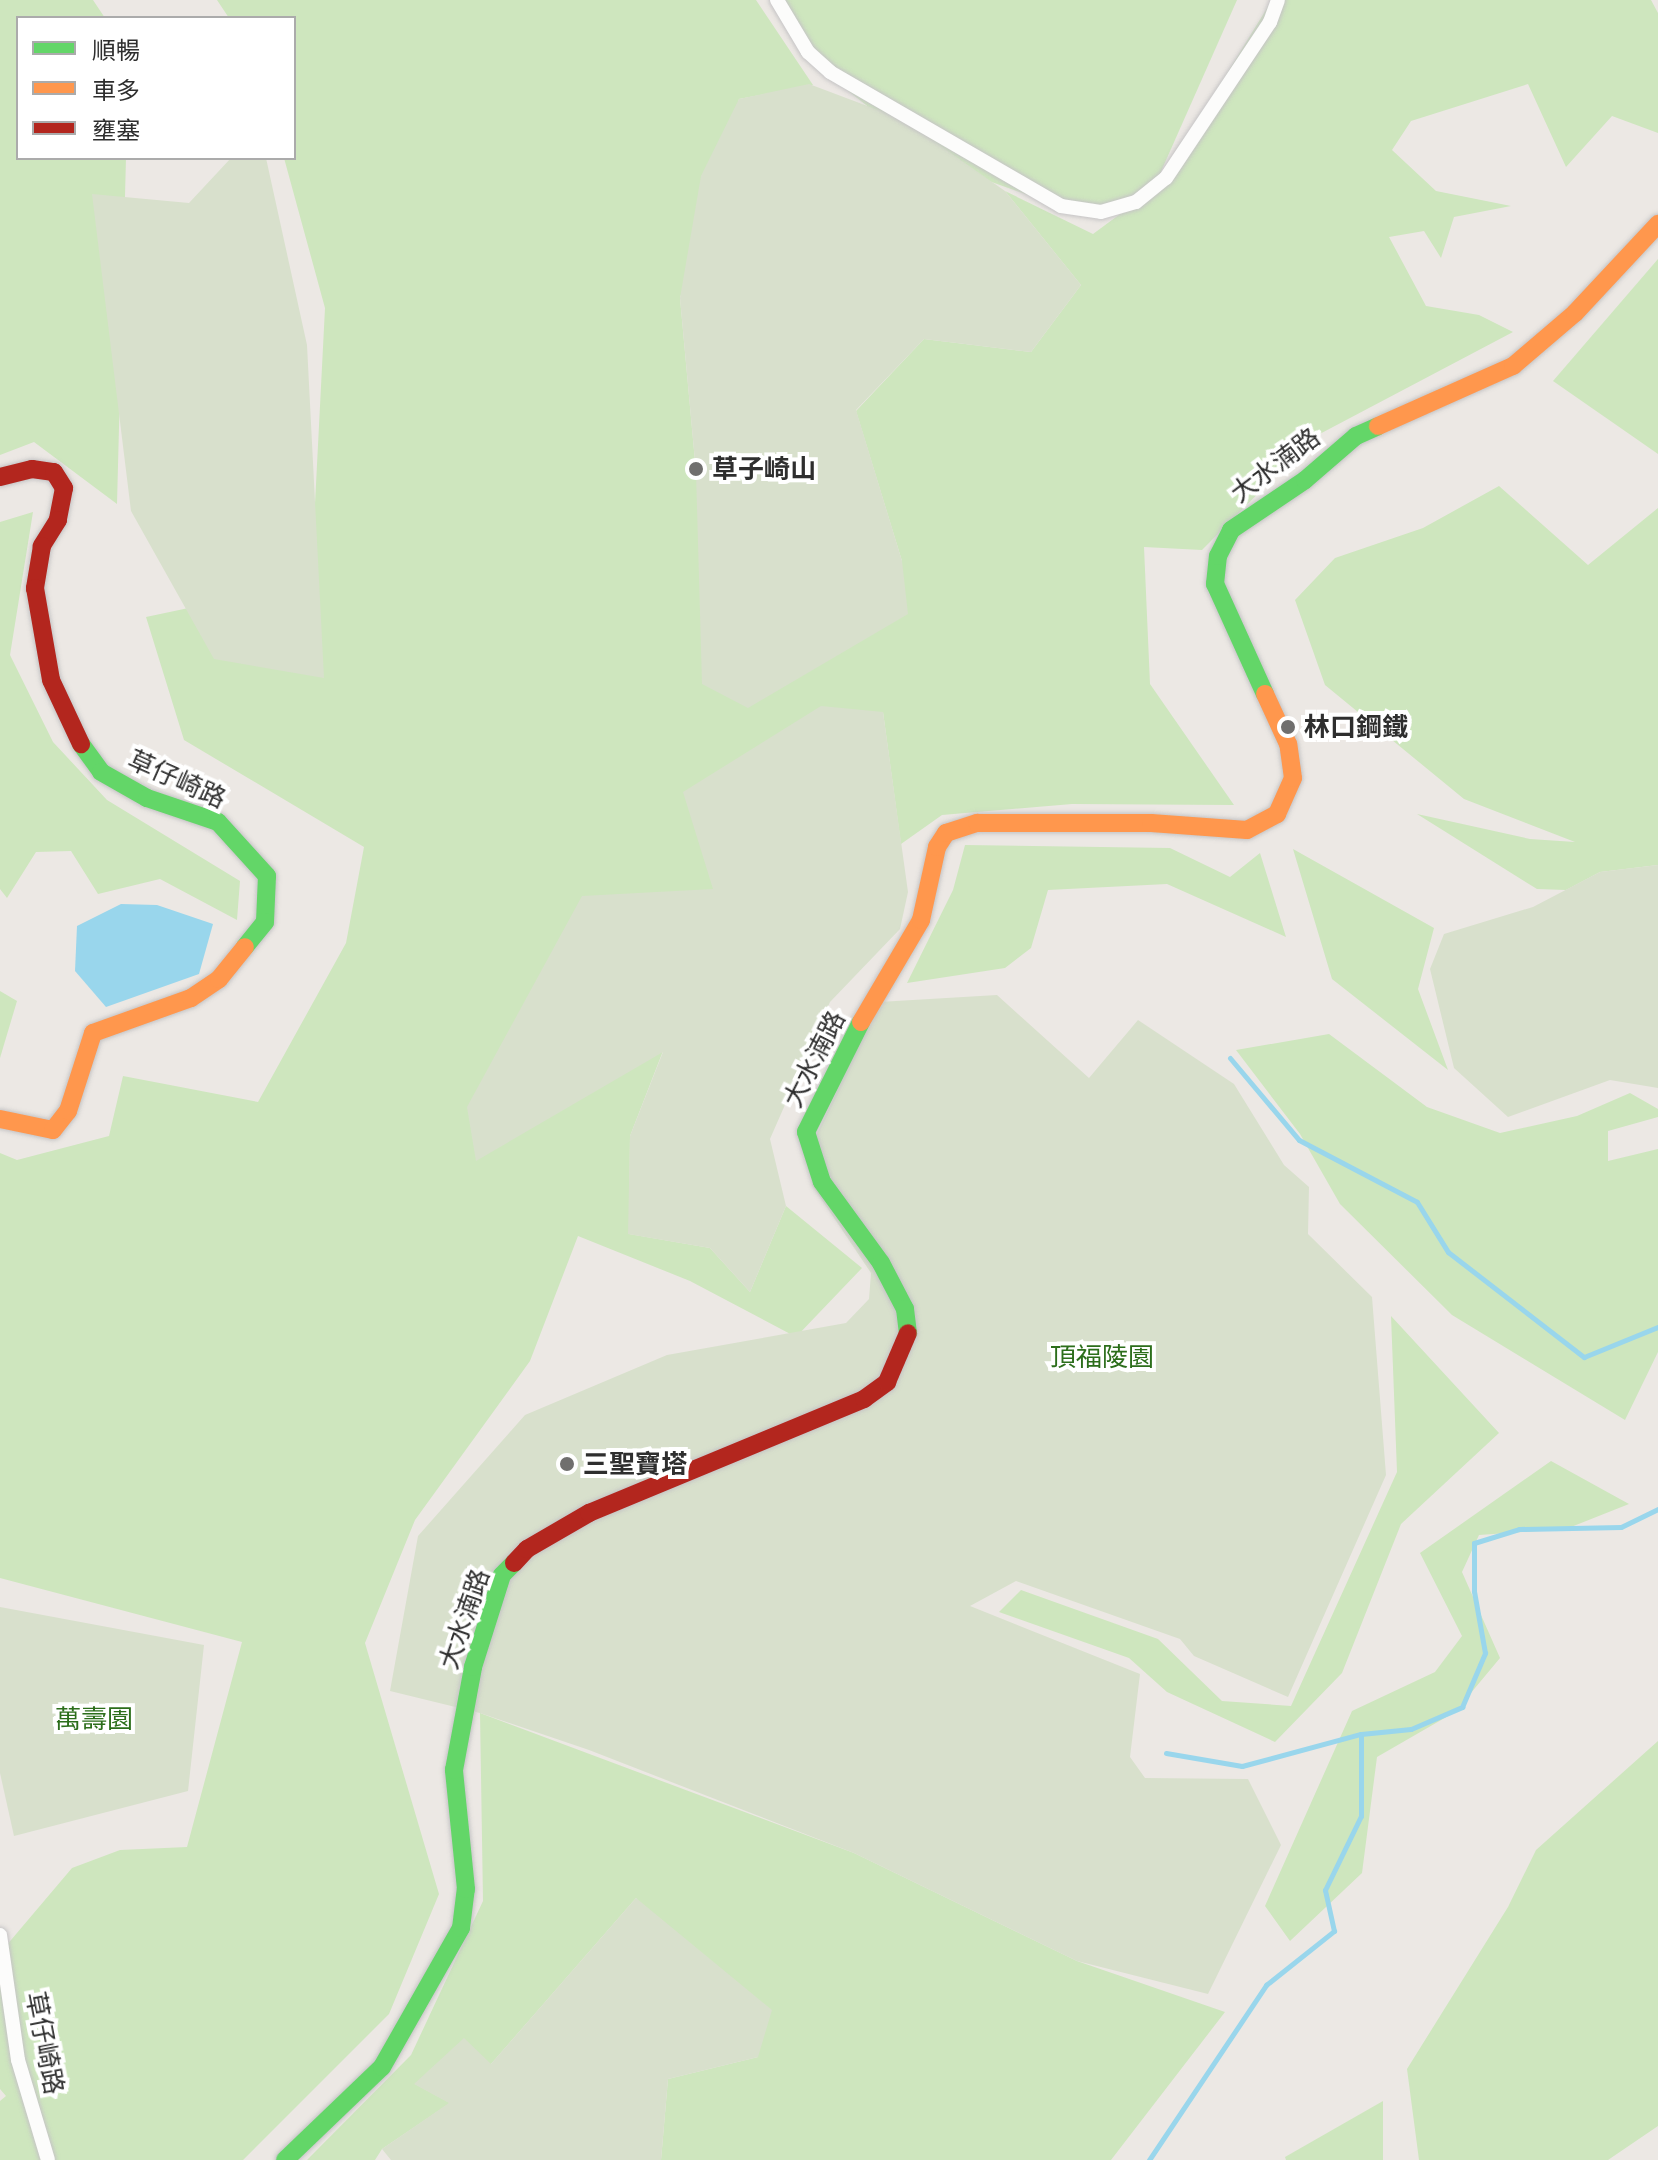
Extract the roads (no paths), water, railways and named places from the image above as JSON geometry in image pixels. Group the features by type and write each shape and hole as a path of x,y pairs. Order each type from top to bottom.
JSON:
{"street":[{"path":"777,0 808,52 830,72 1049,199 1101,212 1136,202 1166,178 1270,22 1278,0"},
{"name":"大水湳路","path":"285,2160 358,2095 382,2067 461,1928 466,1889 454,1770 473,1667 502,1575 527,1549 589,1513 864,1399 887,1382 899,1359 908,1335 905,1309 881,1263 822,1182 806,1132 881,982 921,920 937,847 946,833 977,823 1151,823 1247,830 1277,814 1293,778 1288,744 1215,584 1218,556 1231,530 1305,480 1356,436 1513,366 1575,313 1658,224"},
{"name":"草仔崎路","path":"0,477 32,469 54,472 64,488 58,520 42,546 35,588 51,680 75,736 101,772 147,798 218,822 267,876 269,896 265,922 219,979 191,998 93,1033 68,1111 53,1130 0,1119"},
{"name":"草仔崎路","path":"0,1935 18,2060 48,2160"}],"water":[{"path":"121,904 157,905 213,924 199,974 106,1007 75,971 77,926"}],"waterway":[{"path":"1230,1058 1299,1140 1417,1202 1448,1252 1584,1357 1658,1327"},
{"path":"1149,2160 1266,1985 1334,1931 1325,1890 1361,1816 1361,1734 1411,1729 1462,1707 1485,1653 1474,1591 1474,1543 1519,1529 1621,1527 1658,1509"},
{"path":"1166,1753 1242,1766 1361,1734"}],"place":[{"name":"草子崎山","path":"696,469"},
{"name":"林口鋼鐵","path":"1288,727"},
{"name":"三聖寶塔","path":"567,1464"}],"park label":[{"name":"頂福陵園","path":"1102,1357"},
{"name":"萬壽園","path":"94,1719"}]}
